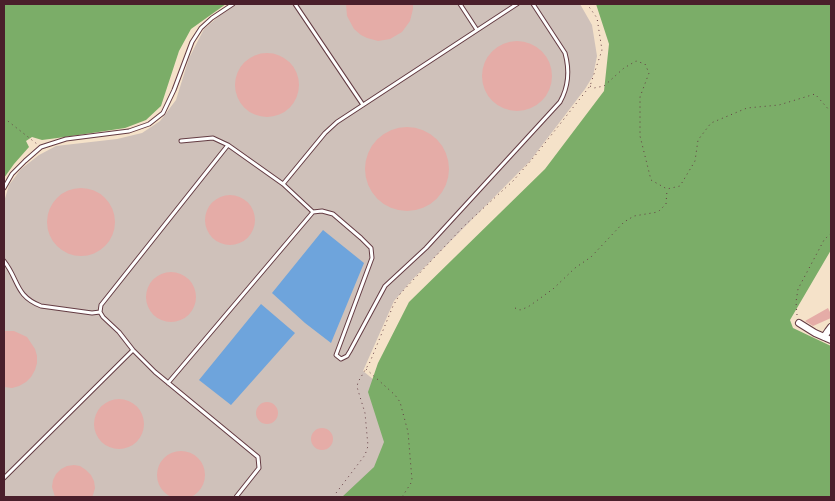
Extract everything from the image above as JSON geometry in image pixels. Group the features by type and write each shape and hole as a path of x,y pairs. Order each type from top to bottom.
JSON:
{"street":[{"path":"799,323 806,329 828,338 828,330 831,327"}],"lane":[{"path":"4,188 12,174 42,147 66,139 129,131 150,124 163,113 192,42 201,28 233,4"},
{"path":"295,4 364,105"},
{"path":"460,4 477,30"},
{"path":"283,184 331,127 517,4"},
{"path":"168,383 313,212 322,210 333,214 361,238 370,248 372,258 336,355 341,359 347,356 385,286 426,248 560,102 567,87 567,60 565,53 533,4"},
{"path":"181,141 213,138 228,145 283,184 313,212"},
{"path":"228,145 101,305 100,312 155,372 258,458 259,468 236,497"},
{"path":"4,262 21,293 34,303 41,306 92,313 100,312"},
{"path":"4,478 133,350"}],"path":[{"path":"333,497 367,451 365,414 357,387 359,378 376,350 389,315 400,294 464,226 524,169 590,86 602,50 597,18 587,4"},
{"path":"590,86 594,88 604,86 636,60 645,64 650,73 640,97 640,136 652,180 667,189 680,186 695,161 698,140 711,123 747,108 779,105 814,94 831,111"},
{"path":"4,118 42,147"},
{"path":"515,308 520,310 528,307 553,289 575,268 591,257 624,222 634,216 658,212 666,204 667,189"},
{"path":"799,323 797,320 796,302 798,289 824,240 831,233"},
{"path":"365,369 398,398 408,432 412,480 402,497"}],"shaded area":[{"path":"237,4 580,4 592,25 597,56 593,76 585,89 530,161 412,280 394,301 363,371 395,397 400,497 4,497 4,202 9,185 21,169 39,155 56,146 117,139 142,133 160,121 176,100 189,58 204,29"}],"green space":[{"path":"4,4 226,4 191,29 179,51 161,106 146,120 125,128 65,137 42,140 32,137 26,141 29,147 4,178"},
{"path":"596,4 831,4 831,250 790,320 793,328 831,346 831,497 342,497 374,467 384,442 368,392 378,363 409,302 545,169 604,91 609,44"}],"water":[{"path":"323,230 364,263 331,343 305,323 272,293"},
{"path":"261,304 295,333 231,405 199,380"}],"building":[{"path":"346,4 413,4 413,9 410,21 402,32 390,39 378,41 361,35 354,29 347,16"},
{"path":"524,41 537,47 546,56 550,62 552,76 550,90 542,101 531,109 510,111 503,109 492,101 484,90 482,69 484,62 492,51 503,43"},
{"path":"261,53 273,53 290,62 297,73 299,85 297,97 290,108 273,117 261,117 249,112 240,103 235,91 235,79 240,67 249,58"},
{"path":"407,127 423,130 437,139 446,153 449,169 446,185 437,199 423,208 407,211 391,208 377,199 368,185 365,169 368,153 377,139 391,130"},
{"path":"81,188 94,191 105,198 112,209 115,222 112,235 105,246 94,253 81,256 68,253 57,246 50,235 47,222 50,209 57,198 68,191"},
{"path":"225,195 235,195 248,202 255,215 255,225 248,238 235,245 225,245 216,241 209,234 205,225 205,215 209,206 216,199"},
{"path":"166,272 176,272 189,279 196,292 196,302 189,315 176,322 166,322 157,318 150,311 146,302 146,292 150,283 157,276"},
{"path":"828,308 831,318 813,326 805,321"},
{"path":"4,331 14,331 27,337 37,356 35,370 31,377 26,382 12,388 4,387"},
{"path":"119,399 129,401 137,406 142,414 144,424 142,434 137,442 129,447 119,449 109,447 101,442 96,434 94,424 96,414 101,406 109,401"},
{"path":"267,402 275,405 278,413 275,421 267,424 259,421 256,413 259,405"},
{"path":"322,428 330,431 333,439 330,447 322,450 314,447 311,439 314,431"},
{"path":"176,451 186,451 198,458 205,470 205,480 198,492 186,499 176,499 168,495 161,488 157,480 157,470 161,462 168,455"},
{"path":"67,466 80,466 91,475 95,488 92,497 55,497 52,487 56,474"}]}
